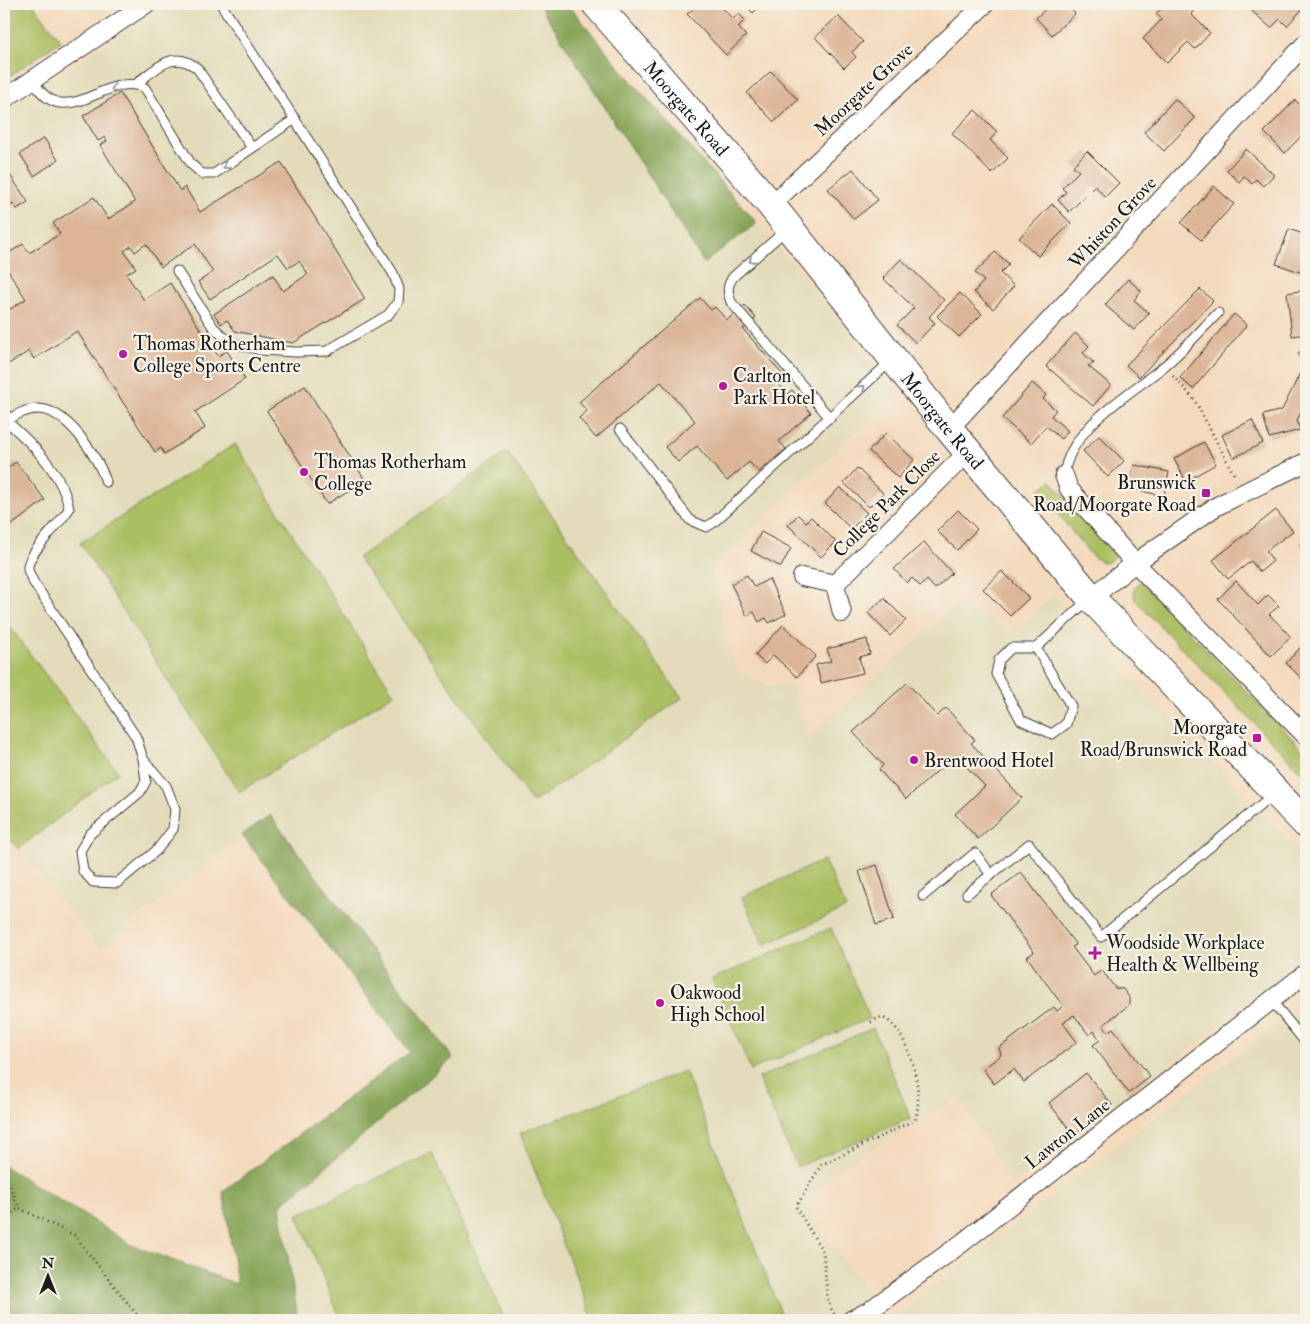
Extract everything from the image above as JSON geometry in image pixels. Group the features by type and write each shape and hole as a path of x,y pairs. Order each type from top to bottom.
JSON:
{"main road":[{"name":"Moorgate Road","path":"596,4 771,205 949,429 1092,598 1306,824"}],"street":[{"path":"4,99 146,4"},
{"name":"Moorgate Grove","path":"771,205 985,4"},
{"name":"Whiston Grove","path":"949,429 1306,43"},
{"name":"College Park Close","path":"835,584 968,452"},
{"path":"1092,598 1134,563 1200,516 1244,491 1306,462"},
{"path":"1064,475 1069,489 1134,563 1306,736"},
{"name":"College Park Close","path":"802,576 835,584"},
{"name":"College Park Close","path":"835,584 842,613"},
{"name":"Lawton Lane","path":"851,1320 869,1311 957,1246 1306,973"}],"lane":[{"path":"177,271 213,327 231,342 261,350 327,351 388,315 398,302 399,289 394,273 221,4"},
{"path":"136,84 175,59 187,59 197,68 252,148"},
{"path":"33,80 40,94 50,101 78,102 122,85 136,84 145,88 191,164 202,174 214,174 295,119"},
{"path":"789,228 733,277 728,284 727,292 730,302 830,418"},
{"path":"1064,475 1070,451 1092,424 1164,366 1218,313"},
{"path":"620,429 690,520 706,527 713,523 830,418 893,359"},
{"path":"106,482 102,468 88,446 66,422 50,411 39,409 25,411 5,420 24,436 50,468 66,493 69,509 61,522 29,559 28,569 34,583 136,737 143,759 146,781 140,792 90,834 80,851 83,870 93,882 117,883 156,850 173,829 175,809 166,786 143,759"},
{"path":"1036,648 1071,706 1066,724 1052,734 1021,720 996,674 999,660 1010,648 1036,648 1092,598"},
{"path":"967,894 1029,844 1101,937 1276,792"},
{"path":"923,896 975,853 991,875"},
{"path":"1271,1000 1306,1043"}],"path":[{"path":"1164,366 1194,399 1244,491"},
{"path":"837,1320 828,1302 824,1252 796,1208 821,1165 915,1120 919,1111 918,1081 901,1034 890,1020 881,1017 868,1023"},
{"path":"4,1172 19,1208 74,1235 141,1320"},
{"path":"4,1219 19,1208"}],"shaded area":[{"path":"165,4 539,4 704,263 757,223 814,288 896,395 711,567 727,645 739,673 766,685 793,686 809,737 959,602 1011,632 1054,595 1306,861 1306,959 1013,1186 959,1098 834,1171 806,1207 886,1320 298,1320 280,1206 453,1058 270,815 100,948 18,849 118,771 4,619 4,111"},
{"path":"1306,1002 1306,1320 890,1320"}],"green space":[{"path":"4,4 33,4 61,41 4,80"},
{"path":"539,4 568,4 625,74 757,223 704,263"},
{"path":"235,444 394,694 239,792 80,543"},
{"path":"507,452 682,698 533,803 358,558"},
{"path":"1051,481 1116,555 1109,562 1103,563 1091,555 1039,490"},
{"path":"1140,581 1306,753 1306,777 1135,600 1134,589"},
{"path":"4,619 118,772 18,849 6,834 4,836"},
{"path":"270,815 453,1058 280,1206 298,1320 4,1320 4,1166 134,1246 237,1284 223,1191 410,1052 242,835"},
{"path":"824,860 846,908 764,945 742,897"},
{"path":"831,928 870,1018 751,1070 712,979"},
{"path":"873,1028 911,1118 797,1167 758,1078"},
{"path":"685,1071 781,1313 762,1320 593,1320 520,1133"},
{"path":"432,1153 505,1320 341,1320 297,1215"}],"building":[{"path":"698,4 719,4 733,19 739,14 745,20 738,27 746,36 726,55 687,14"},
{"path":"746,4 762,4 753,13"},
{"path":"1051,4 1066,4 1075,14 1052,35 1036,18"},
{"path":"1165,4 1189,4 1195,9 1191,14 1210,33 1195,49 1188,42 1167,63 1143,39 1162,19 1156,14"},
{"path":"1259,4 1306,5 1287,26 1280,19 1271,28 1252,11"},
{"path":"838,16 863,42 852,52 856,57 844,68 815,37"},
{"path":"771,71 798,100 774,122 747,93"},
{"path":"120,93 180,191 185,187 200,212 281,162 365,299 293,343 235,331 227,320 221,324 214,314 273,275 283,291 308,274 299,261 288,268 278,254 210,299 198,282 213,272 195,244 161,267 146,244 135,252 131,246 124,251 136,268 126,274 144,300 170,283 218,356 227,351 245,379 195,412 205,428 164,454 161,448 155,452 77,331 34,359 29,351 4,367 4,313 26,299 4,264 4,256 23,244 29,253 60,234 53,223 94,197 108,219 135,202 100,145 107,141 105,137 98,141 83,116"},
{"path":"1175,99 1195,118 1164,151 1144,132"},
{"path":"1295,100 1306,111 1306,131 1285,153 1264,132"},
{"path":"975,110 997,132 990,140 1008,158 992,174 952,133"},
{"path":"44,138 58,160 34,176 20,154"},
{"path":"1246,149 1274,175 1263,186 1256,179 1252,184 1244,176 1239,182 1227,170"},
{"path":"1087,151 1119,183 1105,197 1095,186 1069,212 1058,200 1066,192 1062,188 1079,171 1073,166"},
{"path":"4,166 28,202 17,209 13,204 10,206 4,197"},
{"path":"853,169 878,200 854,219 828,189"},
{"path":"1214,186 1234,204 1201,240 1181,223"},
{"path":"1052,204 1071,223 1038,256 1019,238"},
{"path":"1289,229 1306,235 1306,253 1300,272 1276,264"},
{"path":"995,252 1009,264 1000,273 1014,286 993,309 974,292 984,281 975,273"},
{"path":"901,259 944,300 929,317 935,323 916,343 897,325 914,308 883,278"},
{"path":"1128,279 1141,291 1134,300 1149,313 1134,330 1105,305"},
{"path":"1200,289 1213,301 1139,377 1126,365"},
{"path":"1306,290 1306,334 1292,336 1287,293"},
{"path":"960,293 982,314 959,337 937,316"},
{"name":"Carlton Park Hotel","path":"700,298 711,310 715,307 727,320 745,305 756,318 743,329 782,374 775,380 787,394 792,390 811,413 779,441 786,449 759,472 749,462 727,481 697,446 678,462 665,447 695,421 661,382 596,438 579,418 587,411 579,402"},
{"path":"1234,314 1247,325 1193,389 1180,378"},
{"path":"1075,333 1089,346 1083,353 1094,363 1088,366 1111,385 1093,406 1046,366"},
{"path":"1306,348 1306,403 1297,420 1300,430 1269,438 1263,415 1282,410 1304,365 1298,353"},
{"path":"1032,383 1046,395 1043,399 1056,410 1051,416 1068,431 1061,439 1046,426 1031,443 1002,418"},
{"path":"305,386 365,480 327,504 267,411"},
{"path":"1252,420 1263,443 1233,458 1222,435"},
{"path":"886,433 914,460 898,478 869,451"},
{"path":"1099,436 1124,461 1108,477 1083,451"},
{"path":"1204,442 1216,464 1186,481 1174,459"},
{"path":"16,462 45,500 4,531 4,471"},
{"path":"1134,465 1169,472 1164,496 1128,488"},
{"path":"857,468 883,493 869,507 844,483"},
{"path":"840,487 867,513 851,529 825,503"},
{"path":"958,510 977,529 957,550 937,531"},
{"path":"1276,510 1293,531 1266,551 1273,561 1260,572 1251,561 1228,579 1213,560"},
{"path":"798,515 806,522 811,517 836,542 821,557 788,525"},
{"path":"761,532 791,548 781,567 751,551"},
{"path":"1306,539 1306,552 1300,545"},
{"path":"924,542 952,573 935,589 927,580 920,586 912,578 907,583 894,569"},
{"path":"1002,571 1029,598 1010,616 983,589"},
{"path":"747,575 754,587 769,579 786,614 769,623 766,618 759,622 754,612 747,616 731,584"},
{"path":"1236,581 1258,605 1268,595 1279,606 1269,614 1291,637 1271,656 1218,599"},
{"path":"884,598 906,620 890,636 868,613"},
{"path":"783,625 816,656 797,677 773,655 765,664 755,655"},
{"path":"867,639 870,654 859,657 863,673 821,683 816,665 831,661 827,649"},
{"path":"1301,647 1306,652 1306,683 1286,663"},
{"name":"Brentwood Hotel","path":"907,683 937,716 946,708 975,740 971,743 1022,798 978,839 955,814 985,786 955,755 906,799 879,770 883,765 853,732"},
{"path":"877,865 894,919 876,925 859,871"},
{"path":"1021,872 1076,945 1072,947 1094,976 1102,970 1115,988 1123,989 1129,997 1129,1005 1103,1025 1108,1032 1113,1028 1150,1077 1129,1093 1093,1045 1100,1040 1094,1031 1089,1035 1074,1015 1063,1023 1077,1042 1024,1082 1014,1069 994,1084 983,1069 1001,1055 999,1048 1054,1007 1057,1011 1063,1006 1027,957 1034,952 991,895"},
{"path":"1086,1073 1112,1105 1074,1135 1049,1103"}],"place":[{"name":"Thomas Rotherham College Sports Centre","path":"123,354"},
{"name":"Carlton Park Hotel","path":"723,386"},
{"name":"Thomas Rotherham College","path":"304,472"},
{"name":"Brunswick Road/Moorgate Road","path":"1206,493"},
{"name":"Moorgate Road/Brunswick Road","path":"1257,738"},
{"name":"Brentwood Hotel","path":"914,760"},
{"name":"Woodside Workplace Health & Wellbeing","path":"1095,953"},
{"name":"Oakwood High School","path":"660,1003"}]}
